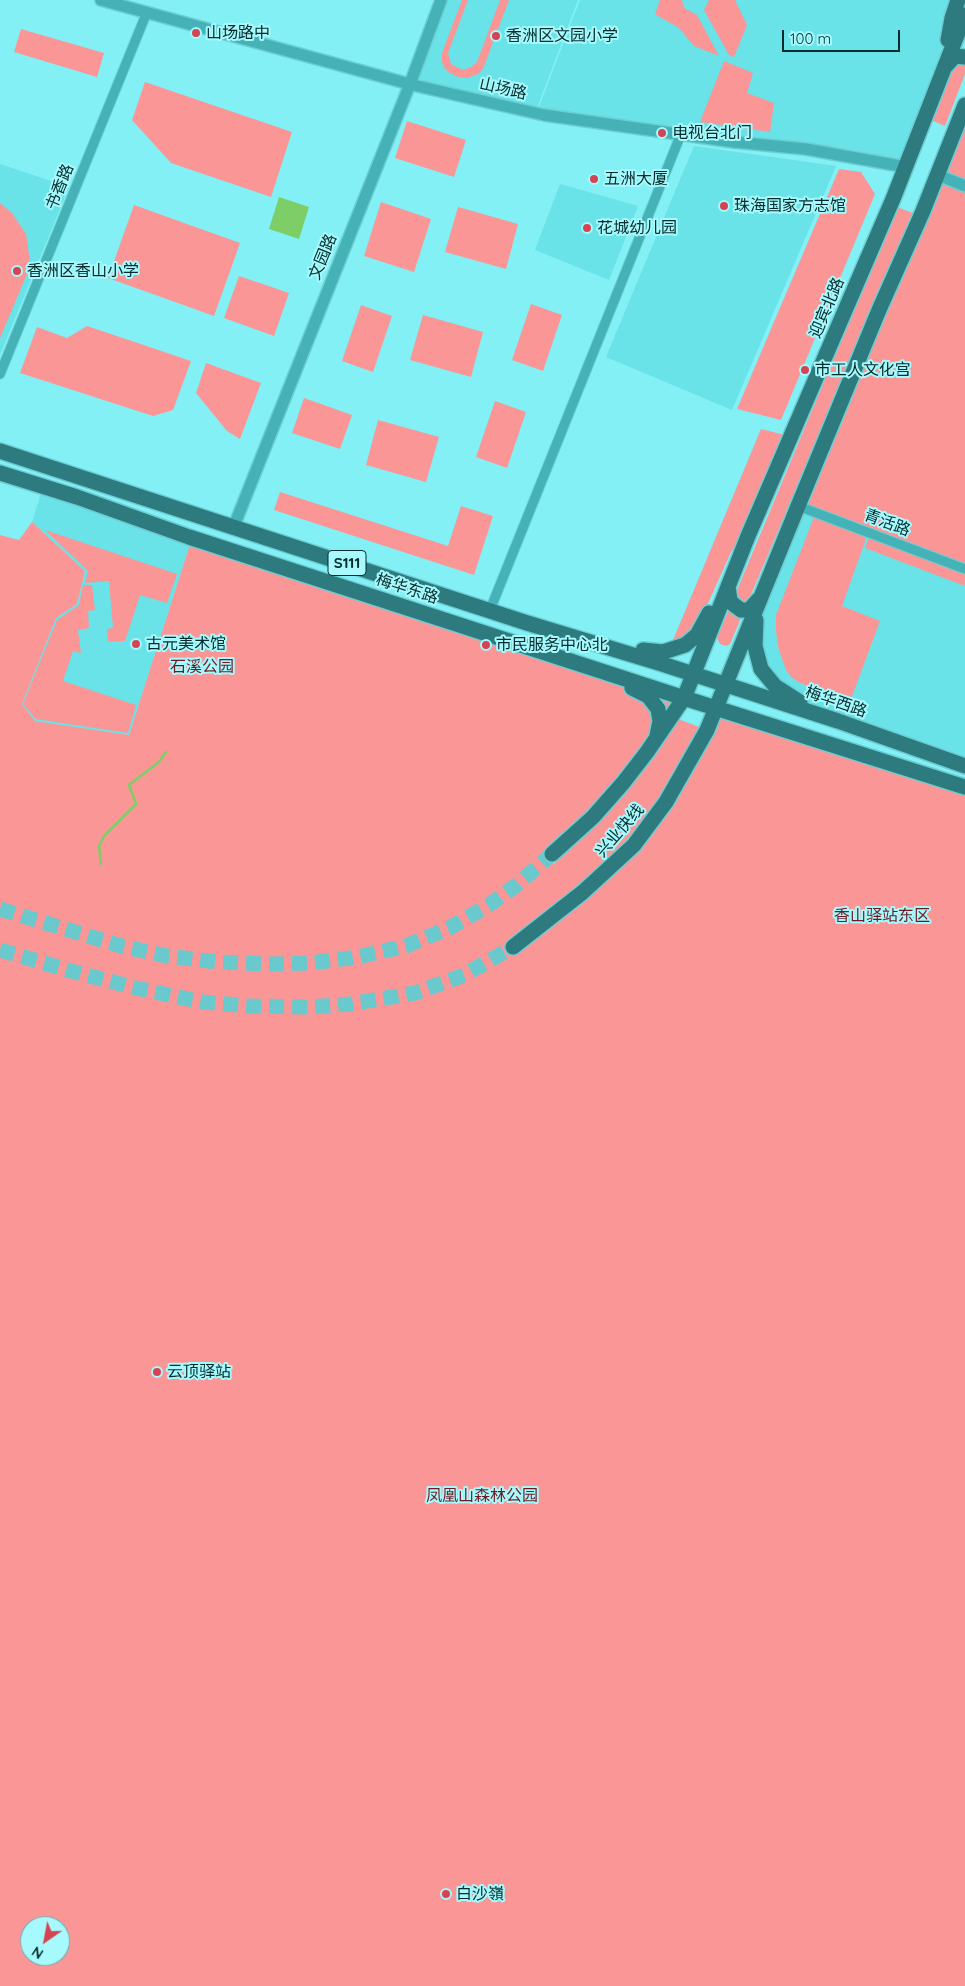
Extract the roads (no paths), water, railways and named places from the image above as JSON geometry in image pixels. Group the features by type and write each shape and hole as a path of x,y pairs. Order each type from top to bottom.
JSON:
{"main road":[{"path":"944,68 952,18 958,0"},
{"name":"迎宾北路","path":"684,698 748,536 906,167 965,15"},
{"path":"944,68 955,56 965,57"},
{"path":"965,106 938,175 879,310 798,506 717,708 965,787"},
{"name":"梅华东路","path":"0,451 524,622 694,674"},
{"name":"梅华东路","path":"0,473 717,708"},
{"path":"524,622 554,624 572,628 653,652 672,651 685,645 697,635 707,618 735,556 748,536"},
{"path":"728,587 730,600 741,610 749,610 759,601"},
{"path":"759,601 755,646 756,656 761,669 768,678 791,697 838,721"},
{"path":"524,645 562,665 626,686 648,696 654,702 660,716 655,740"},
{"name":"梅华西路","path":"694,674 838,721 965,766"},
{"name":"兴业快线","path":"552,854 612,796 684,698"},
{"name":"兴业快线","path":"513,947 584,892 634,845 683,775 708,730 717,708"}],"street":[{"name":"山场路","path":"101,0 410,84 544,115 853,156 906,167"},
{"name":"文园路","path":"234,526 410,84 441,0"},
{"name":"书香路","path":"0,374 147,12"},
{"path":"490,610 681,134"},
{"path":"938,175 965,186"},
{"name":"青活路","path":"798,506 965,569"}],"waterway":[{"path":"101,864 99,846 104,836 136,804 129,785 159,762 166,752"}],"tunnel":[{"path":"0,909 121,946 167,956 217,962 311,963 357,957 406,946 449,928 489,905 518,884 552,854"},
{"path":"0,950 136,988 202,1002 250,1006 309,1007 350,1004 415,993 464,975 513,947"}],"place":[{"name":"山场路中","path":"196,33"},
{"name":"香洲区文园小学","path":"496,36"},
{"name":"电视台北门","path":"662,133"},
{"name":"五洲大厦","path":"594,179"},
{"name":"珠海国家方志馆","path":"724,206"},
{"name":"花城幼儿园","path":"587,228"},
{"name":"香洲区香山小学","path":"17,271"},
{"name":"市工人文化宫","path":"805,370"},
{"name":"古元美术馆","path":"136,644"},
{"name":"市民服务中心北","path":"486,645"},
{"name":"云顶驿站","path":"157,1372"},
{"name":"白沙嶺","path":"446,1894"}],"park label":[{"name":"石溪公园","path":"202,667"},
{"name":"香山驿站东区","path":"882,916"},
{"name":"凤凰山森林公园","path":"482,1496"}]}
